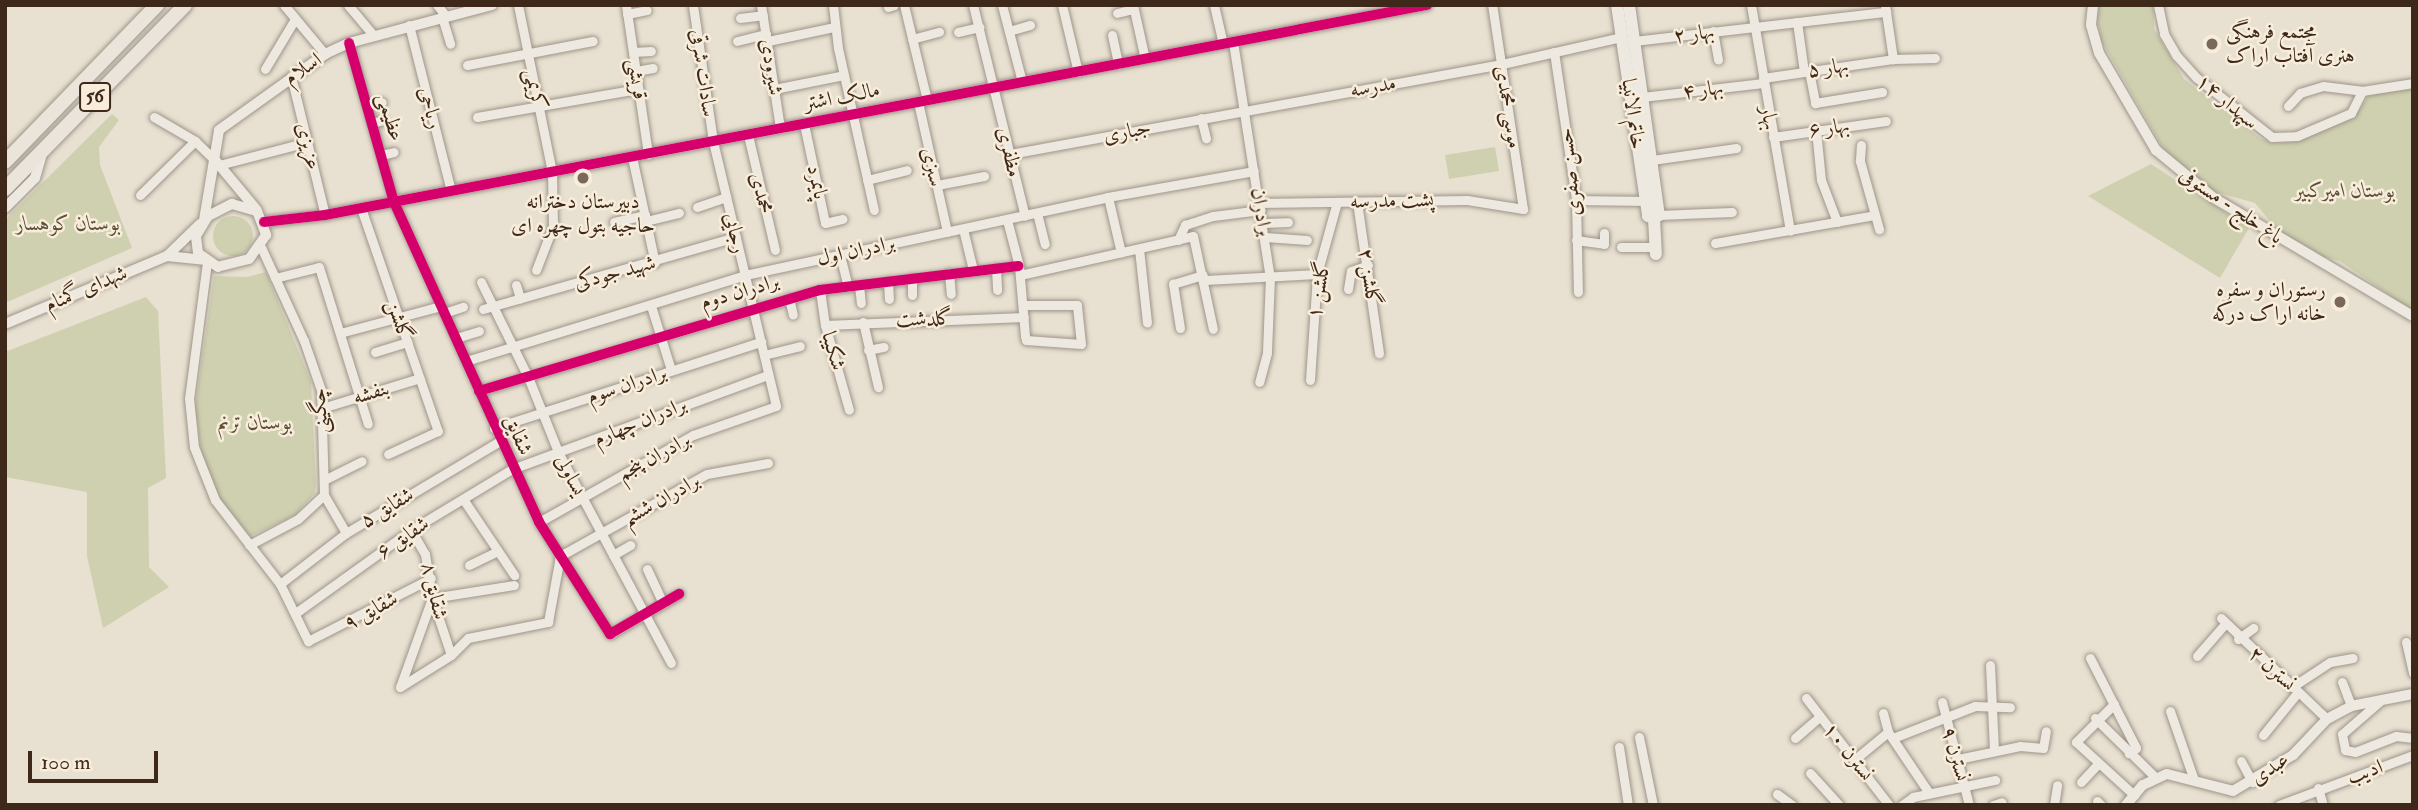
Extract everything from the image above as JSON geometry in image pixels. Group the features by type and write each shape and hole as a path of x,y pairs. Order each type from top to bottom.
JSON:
{"highway":[{"name":"56","path":"5,162 157,5"},
{"name":"56","path":"5,189 186,5"}],"main road":[{"name":"خاتم الانبیا","path":"1617,5 1642,97 1657,216 1656,251"},
{"name":"خاتم الانبیا","path":"1629,5 1628,39 1646,201 1648,216 1657,216"}],"street":[{"path":"284,5 325,54"},
{"path":"348,5 372,34"},
{"path":"437,5 444,17 450,44"},
{"name":"اسلام","path":"202,222 217,163 214,143 219,130 291,76 325,54 372,34 444,17 457,9 492,5"},
{"name":"کریمی","path":"518,5 552,172 553,226 536,270"},
{"name":"سادات شرقی","path":"693,5 713,141"},
{"path":"833,5 834,27 874,210"},
{"path":"904,5 922,101"},
{"name":"مظفری","path":"973,5 1024,216"},
{"path":"1002,5 1022,82"},
{"path":"1062,5 1078,72"},
{"name":"برادران","path":"1214,5 1228,43 1244,110 1270,277 1267,353 1259,382"},
{"name":"مالک اشتر","path":"264,222 325,215 1427,5"},
{"name":"موسی محمدی","path":"1492,5 1523,209"},
{"name":"بهار","path":"1751,5 1790,231"},
{"name":"باغ خلج - مستوفی","path":"2093,5 2091,25 2099,53 2156,150 2214,198 2413,316"},
{"name":"سپهدار ۱۴","path":"2158,5 2164,34 2197,78 2272,137 2297,135 2351,113 2362,91"},
{"path":"1117,13 1133,7 1145,59"},
{"path":"1886,9 1893,59"},
{"name":"بهار ۲","path":"1554,52 1628,39 1713,32 1886,9"},
{"path":"626,10 648,10"},
{"name":"قریشی","path":"626,10 648,154"},
{"path":"740,18 762,10"},
{"name":"شیرودی","path":"762,10 780,128"},
{"path":"265,69 295,19"},
{"path":"1797,22 1815,103 1882,92"},
{"name":"ریاحی","path":"409,25 451,191"},
{"path":"1009,31 1030,25"},
{"path":"737,40 834,27"},
{"path":"958,32 979,27"},
{"path":"912,39 939,32"},
{"path":"1713,32 1718,60"},
{"path":"1112,35 1118,64"},
{"path":"467,65 593,41"},
{"name":"عظیمی","path":"349,43 394,202"},
{"path":"633,52 651,51"},
{"name":"مدرسه","path":"1244,110 1502,64 1554,52"},
{"name":"حسن صفری","path":"1554,52 1576,201 1578,292"},
{"name":"بهار ۵","path":"1763,80 1893,59 1935,58"},
{"path":"636,71 653,68"},
{"path":"774,89 844,75"},
{"name":"عزیزی","path":"291,76 325,215"},
{"name":"بهار ۴","path":"1642,97 1763,80"},
{"path":"2288,106 2300,93 2323,86 2362,91 2413,83"},
{"path":"477,117 638,89"},
{"name":"سبزی","path":"922,101 947,232"},
{"path":"367,105 382,102"},
{"name":"جباری","path":"1010,154 1244,110"},
{"path":"153,117 195,141 217,163 264,222 261,247 235,265 206,261"},
{"path":"1201,118 1206,138"},
{"path":"372,123 383,120"},
{"name":"بهار ۶","path":"1773,137 1886,121"},
{"name":"پایمرد","path":"804,124 825,223 843,219"},
{"path":"1816,130 1821,180 1837,222"},
{"name":"محمدی","path":"748,135 775,250"},
{"path":"140,195 195,141"},
{"name":"رجایی","path":"713,141 776,406"},
{"path":"217,163 307,142"},
{"path":"1861,145 1860,161 1879,229"},
{"path":"1651,160 1736,148"},
{"path":"381,155 394,152"},
{"path":"5,208 35,178 42,153"},
{"path":"632,157 655,263"},
{"path":"867,180 907,170"},
{"name":"برادران اول","path":"466,361 745,275 1108,197 1254,171"},
{"path":"936,185 984,176"},
{"path":"697,207 726,197"},
{"path":"1108,197 1121,253"},
{"name":"پشت مدرسه","path":"1260,207 1337,202 1467,200 1523,209"},
{"path":"1576,201 1646,201"},
{"name":"شقایق","path":"394,202 512,469 539,522 611,634 646,614"},
{"name":"گلشن ۱","path":"1310,380 1317,274 1337,202"},
{"name":"گلشن ۲","path":"1357,202 1379,353"},
{"path":"257,211 232,205 202,222 195,245 206,261 192,368 190,422 202,474 228,521 280,584 297,612"},
{"name":"برادران دوم","path":"1178,240 1185,225 1213,216 1260,207"},
{"name":"گلشن","path":"360,208 438,430 388,454"},
{"path":"1657,216 1732,212"},
{"path":"614,222 679,213"},
{"path":"1037,213 1045,244"},
{"path":"1715,243 1875,215"},
{"path":"1007,220 1020,271 1026,340 1081,344 1077,305 1023,305"},
{"name":"شهدای گمنام","path":"5,324 167,256 202,222"},
{"path":"1263,223 1288,222"},
{"path":"963,229 973,270"},
{"path":"1576,240 1604,244 1604,233"},
{"name":"برادران دوم","path":"479,391 752,307 820,290 973,270 996,268 1020,271 1139,250 1193,236 1204,277"},
{"name":"شهید جودکی","path":"488,308 655,263 736,237"},
{"path":"1265,237 1307,240"},
{"name":"چگینی","path":"261,247 317,374 322,408 324,495"},
{"path":"1621,247 1656,251"},
{"path":"1139,250 1147,323"},
{"path":"841,255 848,287"},
{"name":"شهدای گمنام","path":"167,256 206,261"},
{"path":"1348,289 1351,271 1368,265"},
{"path":"275,278 319,267 368,424"},
{"path":"996,268 998,290"},
{"path":"949,273 951,294"},
{"path":"1180,328 1173,284 1204,277 1317,274"},
{"path":"1204,277 1213,329"},
{"path":"912,278 912,295"},
{"path":"888,281 889,299"},
{"name":"یساولی","path":"481,282 488,308 528,377 559,454 671,663"},
{"path":"516,285 520,298"},
{"path":"859,285 861,303"},
{"name":"شکیبا","path":"820,290 825,325 849,410"},
{"path":"789,298 793,316"},
{"path":"651,306 671,370"},
{"path":"340,333 398,317 463,307"},
{"name":"گلدشت","path":"825,325 1024,317"},
{"path":"863,322 878,387"},
{"path":"456,338 479,331"},
{"path":"375,352 407,342"},
{"name":"برادران سوم","path":"494,428 761,342"},
{"path":"764,355 800,346"},
{"path":"868,350 884,347"},
{"name":"برادران چهارم","path":"512,469 559,454 768,375"},
{"name":"بنفشه","path":"322,408 419,378"},
{"name":"برادران پنجم","path":"539,522 580,496 693,435 776,406"},
{"name":"شقایق ۵","path":"280,584 346,533 500,441"},
{"path":"324,480 362,461"},
{"name":"برادران ششم","path":"560,556 707,474 768,463"},
{"name":"شقایق ۶","path":"297,612 411,530 512,469"},
{"path":"249,545 299,519 324,495 346,533"},
{"path":"463,499 514,580 432,598 400,687 451,655 468,638 548,622 560,556"},
{"name":"شقایق ۸","path":"411,530 425,554 431,578 432,598 451,655"},
{"path":"613,555 630,545"},
{"path":"469,565 498,551"},
{"path":"647,569 663,603"},
{"name":"شقایق ۹","path":"297,612 308,641 431,578"},
{"path":"646,614 679,594"},
{"name":"نسترن ۲","path":"2197,656 2222,622 2327,719"},
{"path":"2238,639 2253,628"},
{"path":"2406,642 2413,673"},
{"path":"2090,657 2136,748 2129,753"},
{"path":"2263,735 2295,690 2330,662 2353,658"},
{"path":"1990,665 1994,751"},
{"path":"2342,682 2351,706"},
{"name":"عبدی","path":"2155,777 2179,774 2223,791 2252,782 2293,755 2327,719 2351,706 2413,694"},
{"name":"نسترن ۱۰","path":"1806,698 1889,805"},
{"path":"2381,699 2342,734 2345,750 2355,751 2396,736 2413,738"},
{"name":"نسترن ۹","path":"1942,702 1969,805"},
{"path":"2113,704 2095,718 2076,743 2134,795"},
{"path":"1854,760 1891,735 1945,716 1975,706 2010,707"},
{"path":"2171,711 2194,780"},
{"path":"1883,713 1891,735 1929,793"},
{"path":"1795,738 1820,716"},
{"path":"2095,718 2155,777 2126,805"},
{"path":"1958,760 1994,751 2043,748 2046,731"},
{"path":"1639,737 1653,805"},
{"path":"1619,747 1628,805"},
{"name":"ادیب","path":"2279,805 2318,788 2413,755"},
{"path":"2241,761 2252,782"},
{"path":"2081,782 2098,764"},
{"path":"1810,773 1836,803"},
{"path":"1902,805 1929,793 1995,780"},
{"path":"2054,805 2057,785"},
{"path":"2318,788 2323,805"},
{"path":"1777,794 1792,805"}],"green space":[{"name":"بوستان امیرکبیر","path":"2100,5 2153,5 2154,29 2184,79 2260,138 2273,143 2295,142 2320,127 2345,120 2357,113 2370,94 2413,86 2413,311 2340,261 2320,256 2279,232 2255,203 2209,190 2167,155 2101,40 2097,18"},
{"name":"بوستان کوهسار","path":"112,114 119,120 99,147 100,165 132,248 5,303 5,220"},
{"path":"1495,147 1499,171 1449,179 1445,155"},
{"path":"2151,164 2249,228 2220,278 2088,196"},
{"path":"233,216 247,222 253,236 247,250 233,256 219,250 213,236 219,222"},
{"name":"بوستان ترنم","path":"266,272 311,382 316,484 315,493 295,515 251,536 245,534 221,504 203,463 195,408 214,276 247,277"},
{"path":"146,297 158,311 166,478 148,488 149,567 169,587 103,628 87,556 87,492 5,477 5,352"}],"cycle path":[{"path":"264,222 325,215 1427,5"},
{"path":"349,43 394,202 539,522 610,634 679,594"},
{"path":"479,391 820,290 1019,266"}],"place":[{"name":"مجتمع فرهنگی هنری آفتاب اراک","path":"2212,44"},
{"name":"دبیرستان دخترانه حاجیه بتول چهره ای","path":"583,178"},
{"name":"رستوران و سفره خانه اراک درکه","path":"2340,302"}]}
